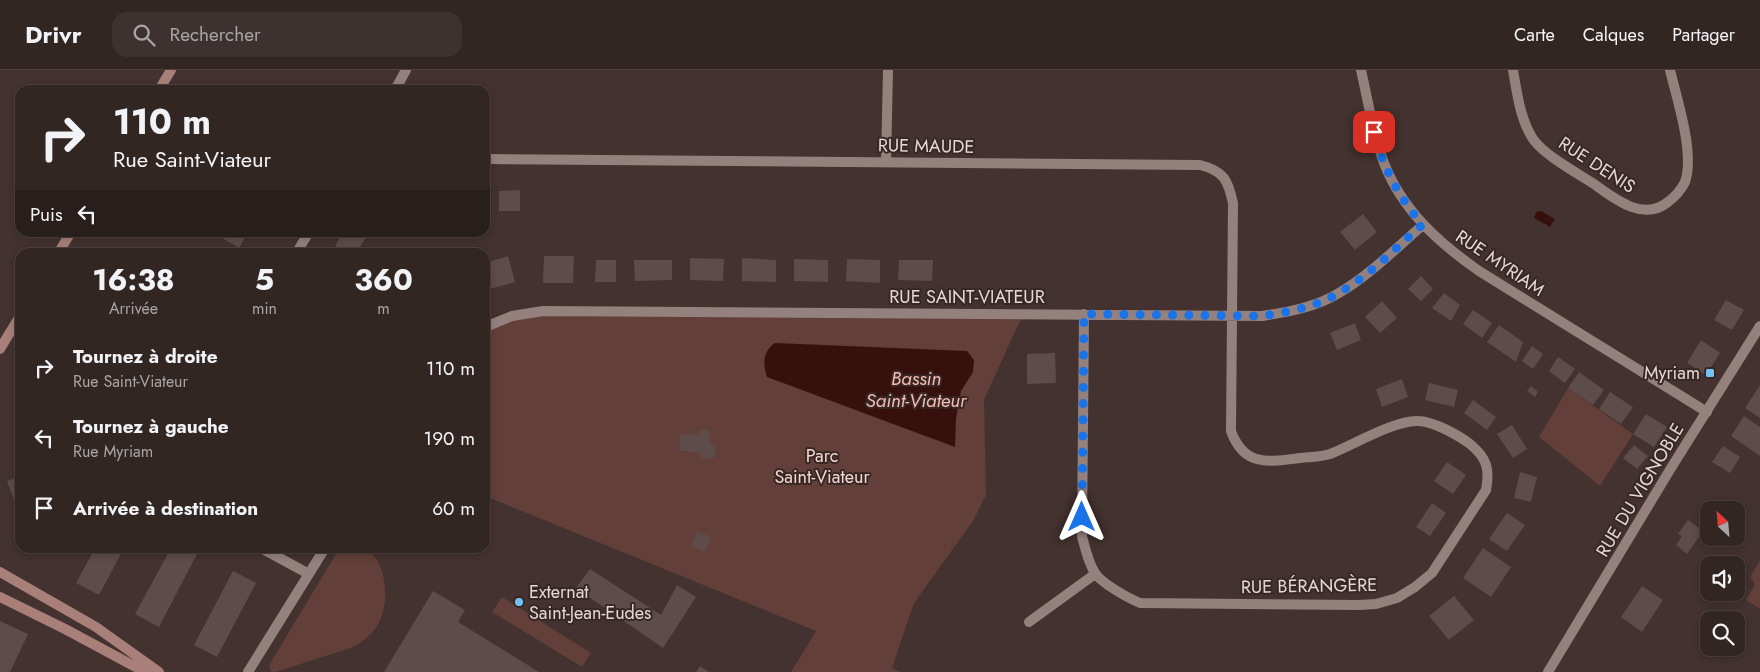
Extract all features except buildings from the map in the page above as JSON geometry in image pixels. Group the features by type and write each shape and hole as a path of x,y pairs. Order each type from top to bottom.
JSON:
{"main road":[{"path":"162,85 171,70"},
{"path":"61,248 68,237"},
{"path":"0,349 15,324"},
{"path":"0,572 96,628 159,672"},
{"path":"0,597 72,632 145,672"}],"street":[{"path":"398,85 406,70"},
{"path":"886,162 888,70"},
{"name":"RUE MYRIAM","path":"1362,70 1374,132 1384,164 1400,195 1422,225 1452,252 1479,272 1707,412"},
{"name":"RUE DENIS","path":"1513,70 1526,124 1539,146 1622,203 1647,210 1654,210 1667,203 1678,193 1685,181 1688,166 1684,130 1670,70"},
{"name":"RUE MAUDE","path":"490,159 1200,165 1213,168 1222,175 1229,187 1233,203 1232,315"},
{"name":"RUE SAINT-VIATEUR","path":"490,325 512,316 543,311 1262,316 1289,312 1313,305 1339,293 1366,275 1422,225"},
{"path":"299,248 306,237"},
{"name":"RUE BÉRANGÈRE","path":"1084,314 1082,536 1085,550 1095,574 1121,594 1140,603 1376,604 1397,598 1415,587 1432,573 1486,490 1488,470 1479,452 1468,442 1432,423 1418,421 1403,423 1327,455 1282,460 1261,460 1245,454 1235,442 1231,431 1232,315"},
{"name":"RUE DU VIGNOBLE","path":"1548,672 1760,326"},
{"path":"270,553 309,574"},
{"path":"248,672 322,553"},
{"path":"1029,622 1095,574"}],"green space":[{"name":"Parc Saint-Viateur","path":"1026,313 1018,325 984,400 986,495 973,521 914,603 892,668 900,672 791,672 816,631 490,498 490,325 512,316"},
{"path":"1568,388 1633,434 1600,486 1539,437"},
{"path":"337,553 370,553 373,555 383,574 385,596 381,617 372,633 351,648 275,672 271,671 269,665"},
{"path":"1760,561 1760,609 1746,600 1755,584 1750,577"},
{"path":"502,597 591,653 582,667 492,612"}],"water":[{"path":"1541,211 1555,219 1550,227 1534,218 1536,212"},
{"name":"Bassin Saint-Viateur","path":"775,343 967,351 974,360 973,372 961,391 956,418 955,447 767,377 765,358 768,350"}],"place":[{"name":"Myriam","path":"1710,373"},
{"name":"Externat Saint-Jean-Eudes","path":"519,602"}],"route":[{"path":"1082,517 1084,314 1262,316 1289,312 1313,305 1339,293 1366,275 1422,225 1400,195 1384,164 1374,132"}]}
